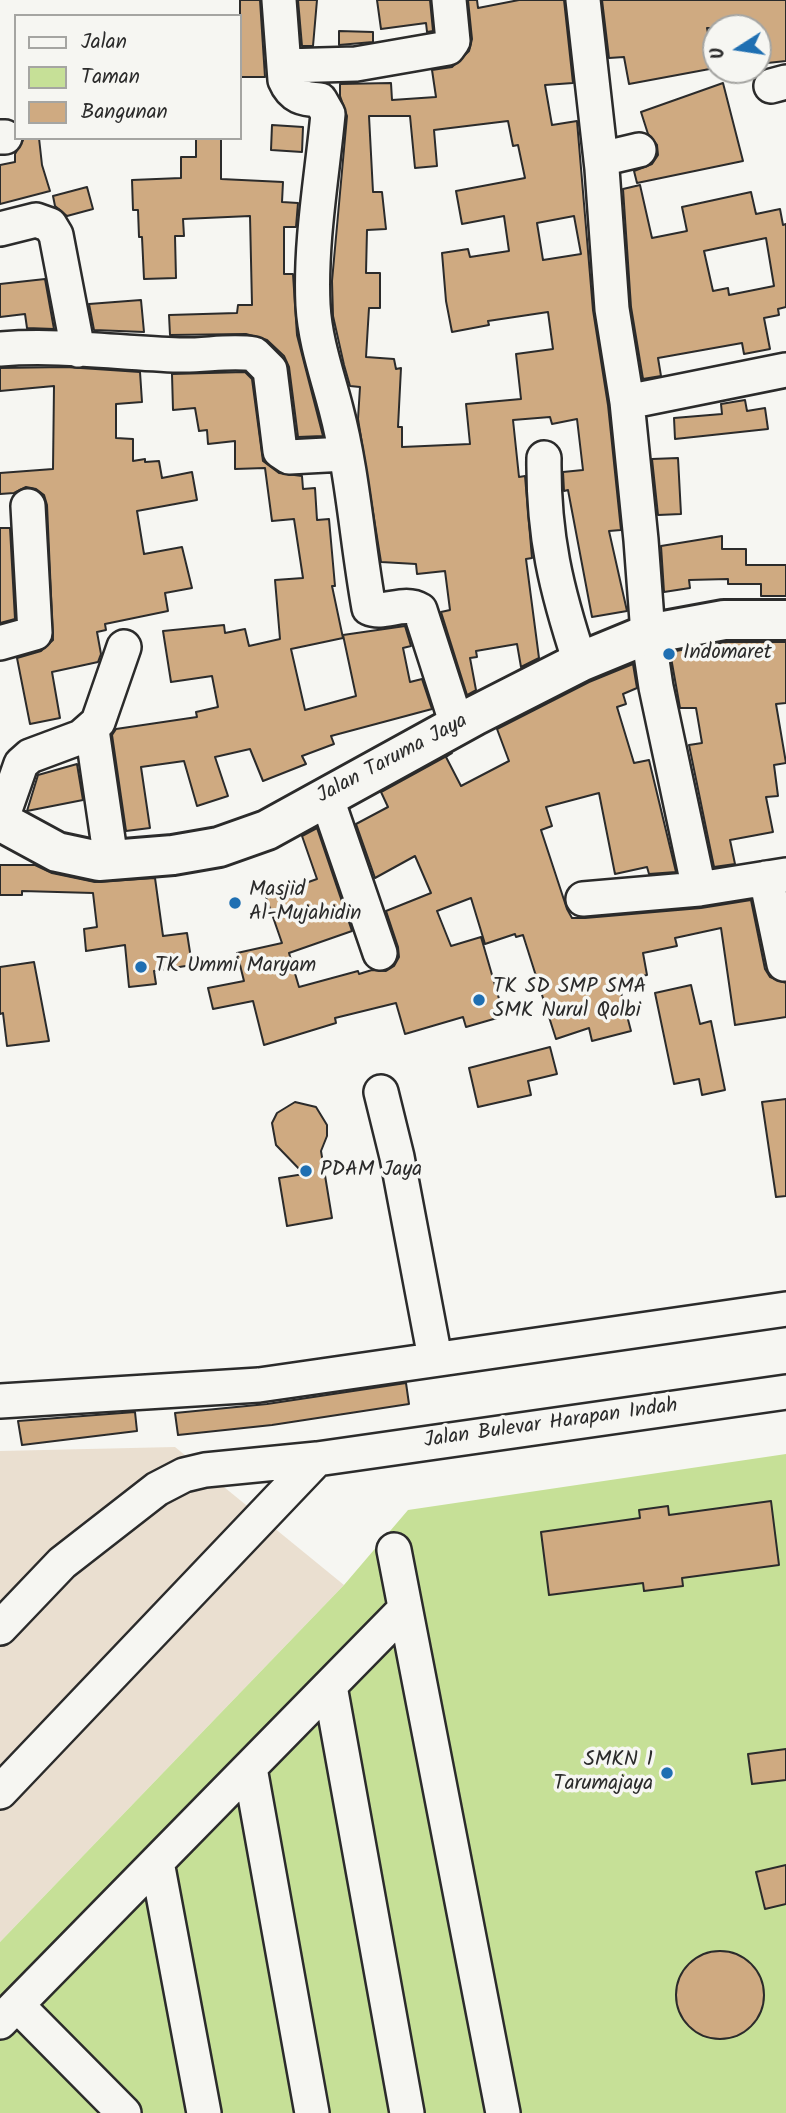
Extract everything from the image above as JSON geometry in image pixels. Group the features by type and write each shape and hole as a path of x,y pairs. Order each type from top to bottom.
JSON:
{"main road":[{"name":"Jalan Taruma Jaya","path":"1,821 57,852 77,859 111,860 173,855 237,841 267,830 457,724 580,662 648,634 724,620 786,620"}],"street":[{"path":"279,0 284,66 289,89 301,99 320,100 328,114 312,279 313,309 325,378 336,406 345,454 369,608 375,611 411,606 420,610 457,724"},
{"path":"284,66 356,64 448,48 453,41 449,0"},
{"path":"583,0 601,159 612,309 627,402 648,634 658,697 699,889"},
{"path":"601,159 639,150"},
{"path":"0,229 36,220 50,225 56,235 78,350"},
{"path":"0,348 202,356 254,354 270,370 280,451 289,457 345,454"},
{"path":"627,402 786,370"},
{"path":"544,458 543,510 550,562 580,662"},
{"path":"0,643 35,633 28,506"},
{"path":"1,821 21,764 30,756 92,730 103,711 124,647"},
{"path":"92,730 111,860"},
{"path":"326,796 380,953"},
{"path":"583,899 699,889 776,876 785,964"},
{"path":"381,1092 397,1157 435,1358"},
{"path":"0,1401 259,1385 786,1309"},
{"name":"Jalan Bulevar Harapan Indah","path":"0,1628 62,1563 156,1489 184,1475 205,1469 317,1458 786,1392"},
{"path":"0,1792 317,1458"},
{"path":"394,1550 503,2113"},
{"path":"124,2113 8,2014 405,1609"},
{"path":"330,1686 407,2113"},
{"path":"250,1768 312,2113"},
{"path":"157,1862 204,2113"}],"shaded area":[{"path":"175,1447 344,1585 0,1942 0,1451"}],"green space":[{"path":"786,1454 786,2113 0,2113 0,1942 344,1585 408,1510"}],"building":[{"path":"240,0 260,0 265,77 242,77"},
{"path":"298,0 317,0 313,46 302,46"},
{"path":"377,0 430,0 433,31 427,32 426,23 381,29"},
{"path":"468,0 477,0 478,8 519,0 564,0 573,83 545,85 552,125 577,121 593,310 608,405 621,530 609,531 627,611 592,617 568,490 564,491 563,472 583,470 577,419 552,424 550,417 513,420 519,477 525,476 532,558 526,559 539,658 521,667 517,644 476,651 477,657 470,658 476,690 467,695 441,612 450,610 445,571 417,574 416,564 381,562 358,419 360,387 350,386 344,365 333,316 332,281 347,116 340,96 340,84 391,83 392,100 436,97 432,70 452,67 469,51 472,39","holes":["369,116 410,116 415,168 437,166 434,130 508,121 513,146 518,145 525,178 456,191 462,224 504,216 509,251 470,257 468,249 442,253 446,301 452,332 489,325 488,321 548,312 553,349 516,354 521,399 466,404 470,444 402,447 402,427 398,427 401,368 396,369 394,359 366,357 369,308 380,308 380,273 366,273 367,230 386,229 382,192 373,192","574,216 581,254 543,260 537,223"]},
{"path":"602,0 786,0 786,61 772,62 772,14 702,14 702,70 629,84 624,57 609,58"},
{"path":"339,31 373,32 373,42 339,45"},
{"path":"723,84 743,161 637,183 634,171 652,164 658,155 657,145 648,134 641,112"},
{"path":"272,125 303,127 302,152 271,150"},
{"path":"23,140 39,140 42,165 50,191 0,204 0,165 15,162 15,154"},
{"path":"196,140 221,140 221,179 283,182 282,202 298,203 296,227 284,227 284,274 293,274 297,335 323,436 298,437 289,367 284,356 267,340 246,334 170,335 169,315 237,313 238,305 252,305 250,216 183,219 184,236 175,236 176,278 144,279 142,237 139,237 138,210 133,210 132,180 181,178 181,157 196,157"},
{"path":"640,185 652,238 687,231 682,207 751,192 756,214 780,209 783,225 786,224 786,307 778,309 779,315 764,318 770,349 744,354 742,343 658,358 661,376 643,379 631,307 623,189","holes":["766,238 774,286 729,295 728,288 713,291 704,251"]},
{"path":"87,187 93,209 67,216 55,206 53,196"},
{"path":"45,279 54,329 27,328 25,314 0,317 0,284"},
{"path":"141,300 144,332 94,330 89,304"},
{"path":"66,367 140,372 142,402 116,404 116,438 133,439 133,461 159,461 162,478 192,472 197,500 137,511 144,554 182,547 192,588 165,593 168,611 105,624 106,630 97,632 101,654 98,662 52,672 60,718 30,724 17,658 41,651 53,640 47,505 44,495 36,489 26,487 14,493 0,494 0,473 53,469 54,386 0,391 0,368"},
{"path":"245,372 252,379 263,461 279,473 302,476 303,489 315,488 317,520 329,519 335,586 332,586 343,638 291,649 305,710 356,696 343,635 405,626 411,646 403,648 410,682 422,679 432,709 331,736 334,744 302,756 306,764 263,781 250,749 215,757 228,796 197,806 184,761 141,767 150,828 126,831 112,735 116,729 197,717 196,712 218,707 212,676 171,682 163,631 224,625 225,633 245,629 249,646 280,639 275,580 303,578 294,519 272,521 265,468 235,469 235,441 208,444 207,430 199,431 195,408 173,410 172,374"},
{"path":"745,400 747,411 765,408 768,429 675,439 674,418 722,414 721,404"},
{"path":"678,458 681,514 658,515 652,459"},
{"path":"0,528 10,528 15,619 0,623"},
{"path":"722,536 722,549 746,549 746,565 786,565 786,596 761,596 761,584 728,584 728,579 689,580 690,588 664,592 661,546"},
{"path":"726,642 786,642 786,703 776,704 786,763 774,765 778,796 766,797 773,832 730,840 735,864 714,867 689,745 702,743 696,708 680,708 670,652"},
{"path":"633,664 637,688 623,694 626,704 617,707 634,763 649,760 676,872 649,874 647,867 615,874 599,793 546,807 552,826 541,830 567,909 572,918 585,918 701,908 751,900 765,969 770,977 786,983 786,1017 735,1025 721,928 675,938 677,946 643,953 647,975 618,981 631,1031 592,1041 589,1028 556,1039 523,935 516,937 515,934 485,944 471,898 437,911 451,946 481,937 504,1016 466,1027 463,1017 405,1034 396,1003 335,1018 336,1023 264,1045 253,1001 213,1009 208,988 244,981 237,953 282,943 266,897 317,879 302,836 317,828 352,931 289,953 299,987 358,971 359,974 372,970 386,971 394,966 399,957 398,947 386,911 431,893 415,856 375,878 356,824 388,807 381,792 452,753 446,757 461,786 509,761 497,729 589,682"},
{"path":"77,764 83,800 27,811 38,775"},
{"path":"0,865 35,865 52,873 95,882 155,878 163,936 187,933 192,965 154,971 156,984 129,987 125,945 86,951 84,929 97,927 93,893 22,891 22,895 0,895"},
{"path":"34,962 49,1041 7,1046 3,1013 0,1014 0,967"},
{"path":"691,985 700,1024 711,1021 725,1090 702,1095 699,1079 674,1084 655,993"},
{"path":"550,1047 557,1074 528,1081 531,1095 478,1107 469,1068"},
{"path":"786,1099 786,1196 776,1197 762,1102"},
{"path":"295,1102 316,1107 327,1125 327,1136 321,1151 332,1218 287,1226 279,1178 304,1174 276,1145 272,1123 277,1113"},
{"path":"406,1383 409,1404 272,1425 178,1435 175,1413 267,1404"},
{"path":"135,1412 137,1431 22,1445 18,1421"},
{"path":"771,1501 779,1565 682,1578 683,1586 644,1591 643,1583 549,1595 541,1532 640,1518 639,1510 668,1506 669,1515"},
{"path":"786,1749 786,1780 752,1784 748,1754"},
{"path":"786,1865 786,1904 765,1909 756,1872"},
{"path":"711,1951 729,1951 745,1958 757,1970 764,1986 764,2004 757,2020 745,2032 729,2039 711,2039 695,2032 683,2020 676,2004 676,1986 683,1970 695,1958"}],"place":[{"name":"Indomaret","path":"669,654"},
{"name":"Masjid Al-Mujahidin","path":"235,903"},
{"name":"TK Ummi Maryam","path":"141,967"},
{"name":"TK SD SMP SMA SMK Nurul Qolbi","path":"479,1000"},
{"name":"PDAM Jaya","path":"306,1171"},
{"name":"SMKN 1 Tarumajaya","path":"667,1773"}]}
